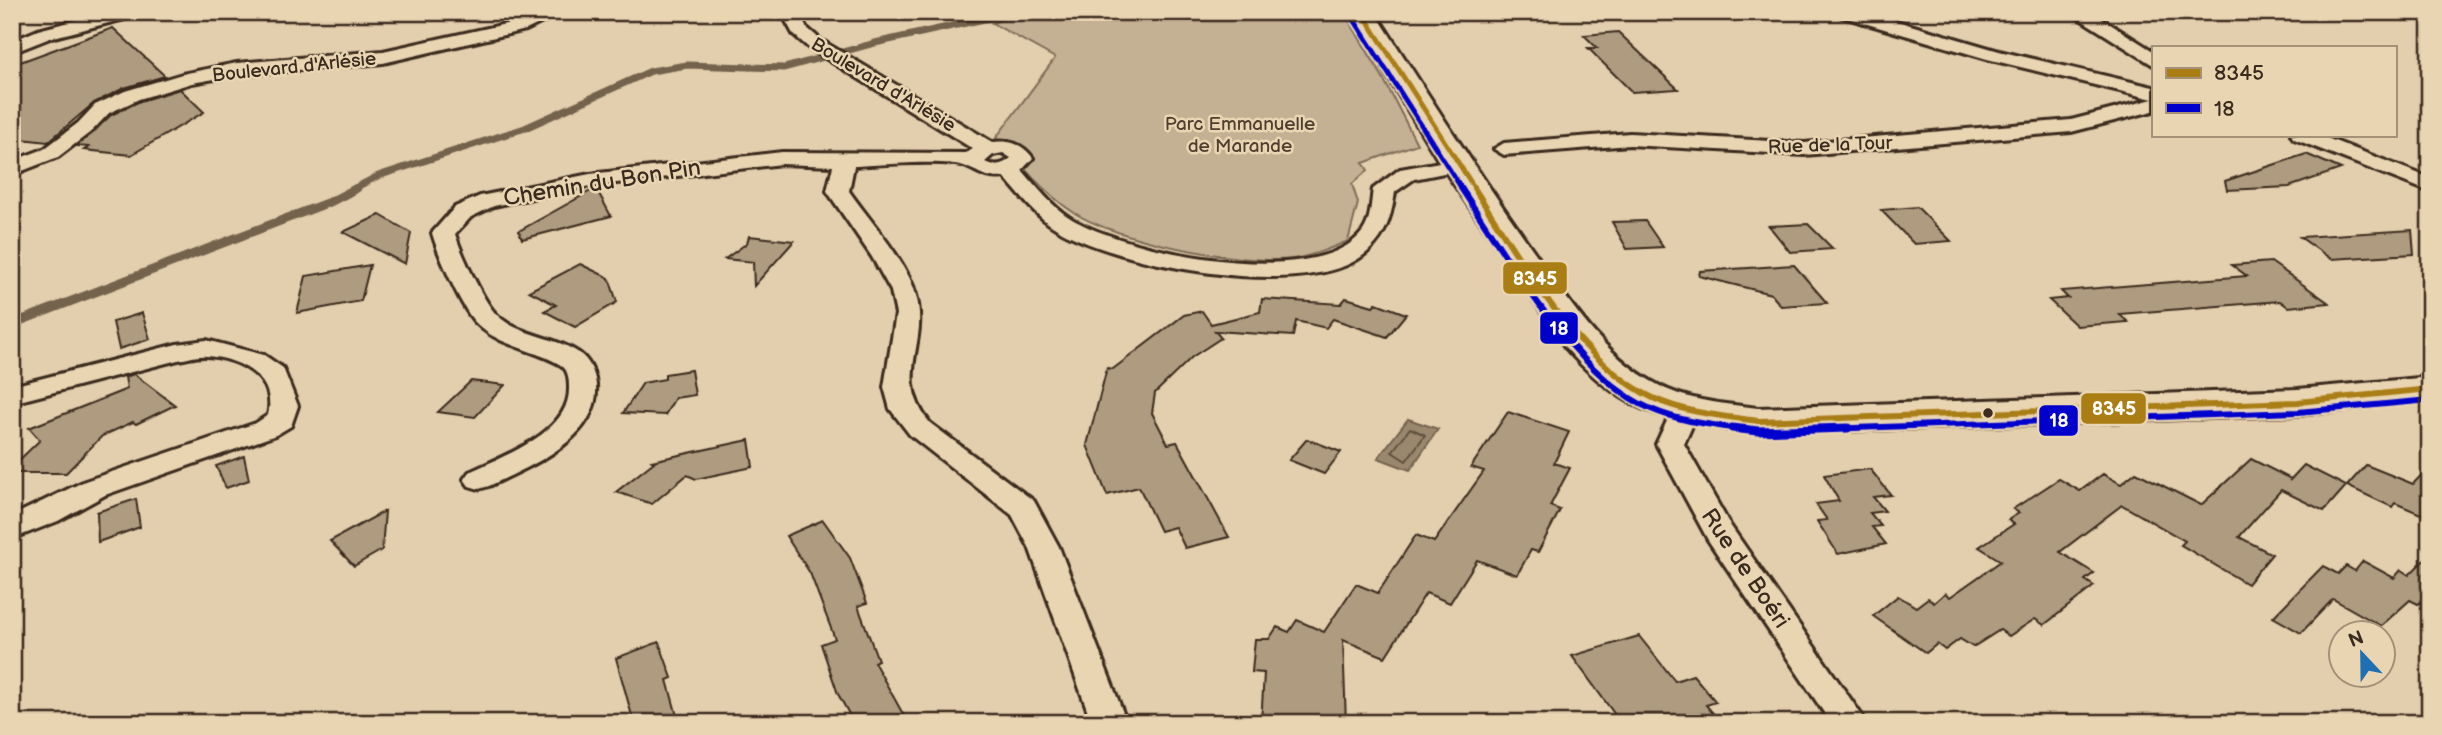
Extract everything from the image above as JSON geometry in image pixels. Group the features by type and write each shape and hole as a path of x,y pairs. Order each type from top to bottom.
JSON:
{"main road":[{"path":"1362,12 1457,164 1572,330 1594,356 1627,385 1647,396 1686,408 1758,421 2298,402 2430,389"}],"street":[{"path":"12,48 44,34 130,12"},
{"name":"Boulevard d'Arlésie","path":"12,169 51,153 85,127 102,109 132,95 189,78 237,69 383,57 520,26 554,12"},
{"name":"Boulevard d'Arlésie","path":"790,12 792,24 802,34 980,155"},
{"path":"1846,12 1994,55 2152,93"},
{"path":"2078,12 2152,58"},
{"name":"Rue de la Tour","path":"1504,149 1630,139 1817,148 2071,126 2152,105"},
{"path":"2304,136 2430,186"},
{"name":"Chemin du Bon Pin","path":"479,479 526,457 559,434 582,401 582,373 570,359 521,340 486,319 450,254 443,233 463,212 501,197 590,180 782,158 845,160 980,155 982,169 1009,169 1064,224 1111,246 1182,261 1251,271 1321,265 1352,252 1371,237 1381,217 1384,189 1408,174 1457,164"},
{"path":"845,160 838,191 904,291 908,314 897,387 904,409 920,429 1023,508 1044,547 1110,723"},
{"path":"12,395 177,352 206,348 255,361 274,374 284,407 281,420 266,429 94,488 47,514 12,528"},
{"name":"Rue de Boéri","path":"1686,408 1670,444 1719,532 1850,723"}],"green space":[{"name":"Parc Emmanuelle de Marande","path":"1025,12 1344,12 1382,76 1417,144 1363,163 1368,170 1352,184 1358,203 1348,241 1313,254 1292,259 1242,258 1179,248 1117,232 1092,222 1062,204 996,138 1055,58 992,23"}],"water":[{"path":"1408,419 1438,429 1410,470 1378,458"}],"building":[{"path":"113,28 165,76 124,88 94,103 48,142 12,138 12,65"},
{"path":"1618,32 1678,89 1632,92 1588,48 1597,48 1584,35"},
{"path":"180,89 204,112 131,155 84,150 89,147 77,146 111,115 140,101"},
{"path":"2306,154 2341,169 2289,187 2227,190 2225,181"},
{"path":"596,188 611,216 522,239 519,231"},
{"path":"1917,207 1951,241 1914,244 1881,210"},
{"path":"380,215 411,233 405,264 343,232"},
{"path":"1645,221 1663,247 1627,249 1612,222"},
{"path":"1808,224 1833,249 1790,252 1769,226"},
{"path":"2412,230 2414,254 2331,259 2300,237"},
{"path":"749,236 794,241 754,286 753,262 725,259 747,243"},
{"path":"2271,262 2329,303 2288,307 2280,301 2119,314 2128,322 2077,326 2049,300 2068,298 2061,291 2247,276 2232,265"},
{"path":"580,264 609,278 617,302 575,327 544,311 556,305 529,291"},
{"path":"370,265 361,301 297,313 306,276"},
{"path":"1794,265 1827,303 1781,306 1771,294 1699,276 1700,271"},
{"path":"1346,298 1373,306 1376,303 1406,314 1387,337 1333,319 1326,328 1296,321 1293,336 1215,331 1221,338 1192,357 1155,393 1152,413 1168,444 1177,442 1229,537 1185,548 1175,527 1160,531 1139,487 1107,495 1087,445 1107,368 1113,369 1184,315 1202,311 1211,324 1260,312 1262,299 1341,304"},
{"path":"142,313 150,339 119,349 113,322"},
{"path":"691,370 695,395 675,398 665,415 623,413 643,383 665,379 665,374"},
{"path":"134,374 175,405 136,424 133,422 102,436 66,473 12,473 12,467 40,440 29,428 127,389 125,377"},
{"path":"471,381 505,385 475,417 438,412"},
{"path":"1508,412 1569,432 1554,463 1570,468 1550,506 1560,510 1538,552 1531,550 1517,575 1477,560 1450,603 1426,593 1385,657 1343,640 1346,723 1261,723 1264,673 1252,672 1255,639 1269,639 1277,627 1289,632 1297,620 1324,632 1356,584 1378,593 1416,535 1434,542 1484,471 1471,467"},
{"path":"1307,439 1341,452 1324,474 1289,460"},
{"path":"749,440 753,467 696,479 687,475 652,504 616,492 654,462 652,461"},
{"path":"244,456 249,480 226,488 216,466"},
{"path":"2251,459 2291,479 2304,465 2346,486 2324,511 2281,490 2239,537 2272,554 2247,584 2181,545 2185,541 2122,505 2060,552 2094,573 2085,580 2094,586 2044,625 2035,619 2009,636 2000,630 1973,647 1960,639 1945,650 1937,644 1926,653 1873,616 1898,596 1916,607 1928,598 1934,603 1945,593 1950,597 2001,561 1979,547 2014,524 2008,520 2019,513 2013,509 2059,479 2080,491 2103,474 2121,484 2136,472 2201,505"},
{"path":"2366,465 2413,484 2430,466 2430,518 2395,503 2392,507 2347,486"},
{"path":"1870,469 1891,495 1873,497 1885,511 1870,513 1881,526 1872,527 1886,544 1838,554 1817,521 1827,520 1816,504 1839,501 1824,475"},
{"path":"136,499 140,527 98,542 97,512"},
{"path":"385,511 382,550 354,566 330,541"},
{"path":"823,520 850,558 867,603 858,606 878,660 874,662 908,723 854,723 838,694 821,644 835,639 810,573 786,536"},
{"path":"2430,554 2430,596 2418,604 2410,600 2388,620 2370,620 2333,599 2301,633 2273,617 2323,566 2338,574 2346,566 2355,571 2363,561 2394,578 2401,570 2409,575"},
{"path":"1639,636 1675,681 1693,675 1716,702 1706,705 1721,723 1621,723 1572,656"},
{"path":"659,642 672,678 667,680 679,723 634,723 616,658"}],"waterway":[{"path":"353,189 378,176 525,128 651,71 687,65 784,68 875,43 1016,12"},
{"path":"12,324 332,201 357,188"}],"transit line":[{"name":"8345","path":"1362,12 1476,191 1572,329 1605,365 1656,400 1700,412 1758,421 2298,402 2430,389"},
{"name":"18","path":"1353,18 1467,196 1565,337 1618,389 1640,404 1665,414 1697,422 1758,431 2298,412 2430,400"}]}
